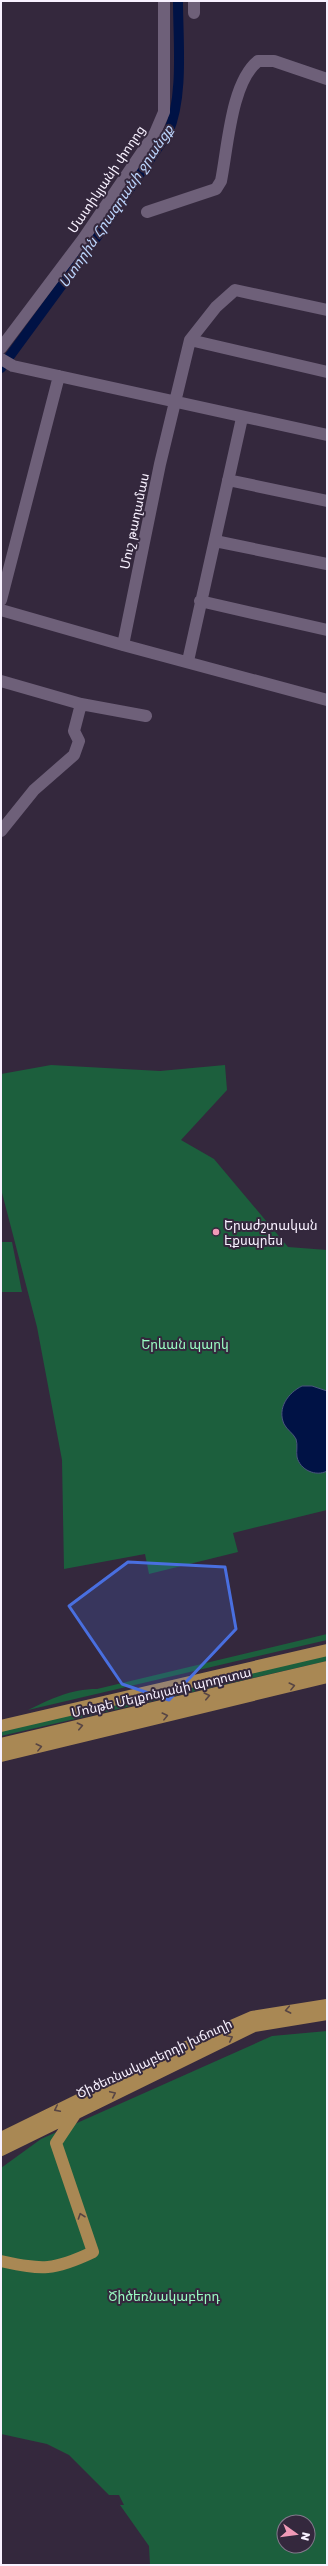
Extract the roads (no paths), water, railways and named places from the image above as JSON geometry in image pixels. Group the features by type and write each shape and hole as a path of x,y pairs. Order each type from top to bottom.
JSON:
{"main road":[{"name":"Մոնթե Մելքոնյանի պողոտա","path":"1,1726 327,1650"},
{"name":"Մոնթե Մելքոնյանի պողոտա","path":"1,1744 327,1667"},
{"path":"1,1756 327,1677"},
{"name":"Ծիծեռնակաբերդի խճուղի","path":"1,2138 213,2034 252,2017 327,2005"},
{"name":"Ծիծեռնակաբերդի խճուղի","path":"1,2150 254,2026 327,2014"},
{"path":"1,2261 46,2269 76,2261 93,2252 56,2143 78,2111"}],"street":[{"name":"Մատիկյանի փողոց","path":"1,348 83,239 155,133 164,112 164,1"},
{"path":"148,212 216,189 221,181 238,88 246,74 258,61 274,61 327,79"},
{"name":"Մուշ թաղամաս","path":"123,645 174,402 190,340 216,307 235,290 327,310"},
{"path":"190,340 327,372"},
{"path":"1,359 12,366 242,418 327,435"},
{"path":"1,600 60,376"},
{"path":"188,661 200,601 242,418"},
{"path":"228,480 327,501"},
{"path":"215,541 327,564"},
{"path":"200,601 327,630"},
{"path":"1,610 123,645 188,661 327,700"},
{"path":"1,681 81,704 146,716"},
{"path":"1,831 34,790 74,755 79,741 74,731 81,704"}],"waterway":[{"name":"Ստորին Հրազդանի ջրանցք","path":"1,368 92,244 168,133 173,118 178,86 178,1"}],"place":[{"name":"Երաժշտական Էքսպրես","path":"216,1232"}],"park label":[{"name":"Երևան պարկ","path":"185,1344"},
{"name":"Ծիծեռնակաբերդ","path":"164,2296"}]}
